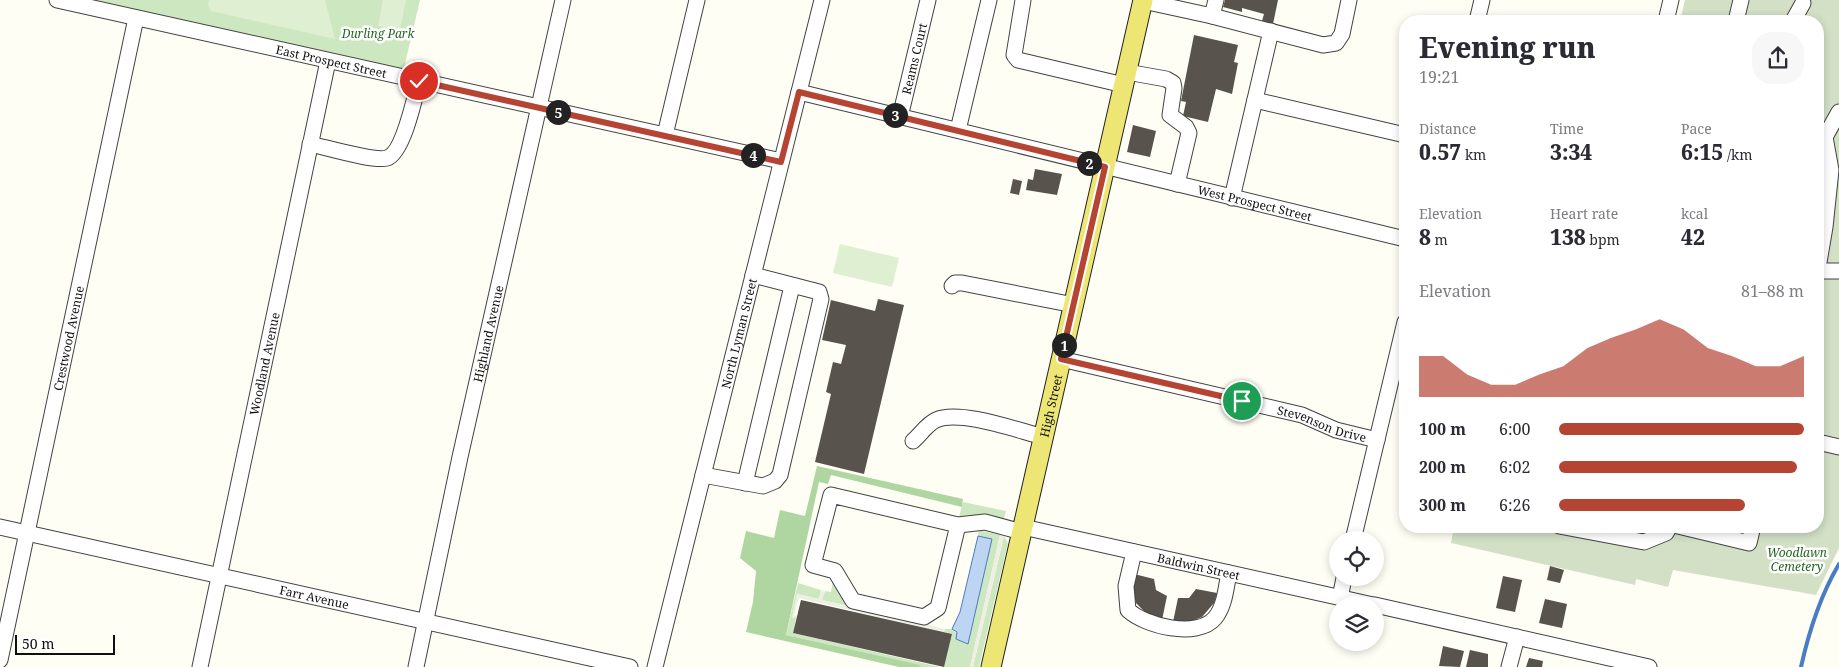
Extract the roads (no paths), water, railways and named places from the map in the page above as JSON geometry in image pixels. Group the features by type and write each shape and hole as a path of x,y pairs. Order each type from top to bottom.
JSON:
{"main road":[{"name":"High Street","path":"991,667 1143,0"}],"street":[{"name":"East Prospect Street","path":"57,0 781,162"},
{"name":"Highland Avenue","path":"416,667 563,0"},
{"path":"665,135 697,0"},
{"name":"North Lyman Street","path":"655,667 822,0"},
{"name":"Reams Court","path":"900,117 928,0"},
{"path":"958,130 989,0"},
{"path":"1023,0 1014,55 1018,60 1126,78 1166,80 1173,83 1170,115 1186,127 1189,133 1177,184"},
{"path":"1143,0 1323,44 1336,43 1342,34 1349,0"},
{"path":"1212,16 1216,0"},
{"path":"1478,15 1482,0"},
{"path":"1667,15 1671,0"},
{"path":"1737,15 1741,0"},
{"path":"1796,15 1799,1"},
{"path":"1799,1 1802,15"},
{"name":"Crestwood Avenue","path":"0,660 136,18"},
{"path":"1232,198 1271,31"},
{"name":"Woodland Avenue","path":"200,667 328,61"},
{"path":"310,144 375,158 387,158 396,151 410,115 419,81"},
{"path":"799,92 1105,167"},
{"path":"1256,100 1399,134"},
{"path":"1824,134 1839,112"},
{"path":"1824,148 1831,170 1824,233"},
{"name":"West Prospect Street","path":"1105,167 1399,238"},
{"path":"1824,270 1839,271"},
{"path":"703,475 763,486 770,484 780,475 821,299 819,292 753,275"},
{"path":"952,286 955,283 962,283 1074,305"},
{"path":"745,483 792,286"},
{"path":"1356,531 1399,347"},
{"name":"Stevenson Drive","path":"1061,359 1302,415 1336,430 1377,440"},
{"path":"913,441 930,424 938,419 955,417 1044,437"},
{"path":"1824,443 1839,447"},
{"name":"Baldwin Street","path":"958,525 938,608 924,618 853,601 835,571 813,565 831,495 958,525 985,522 1134,552 1331,596"},
{"name":"Farr Avenue","path":"0,527 630,667"},
{"path":"1615,533 1644,542 1666,533"},
{"path":"1707,533 1749,543 1751,533"},
{"path":"1134,552 1126,586 1125,601 1128,610 1136,618 1174,628 1192,629 1205,626 1215,618 1221,607 1229,573"},
{"name":"Baldwin Street","path":"1384,607 1649,667"},
{"path":"1510,667 1517,637"}],"water":[{"path":"978,536 992,539 968,644 956,639 957,632 952,629 960,612"}],"waterway":[{"path":"1801,667 1816,614 1839,564"}],"park label":[{"name":"Durling Park","path":"378,33"},
{"name":"Woodlawn Cemetery","path":"1797,559"}]}
